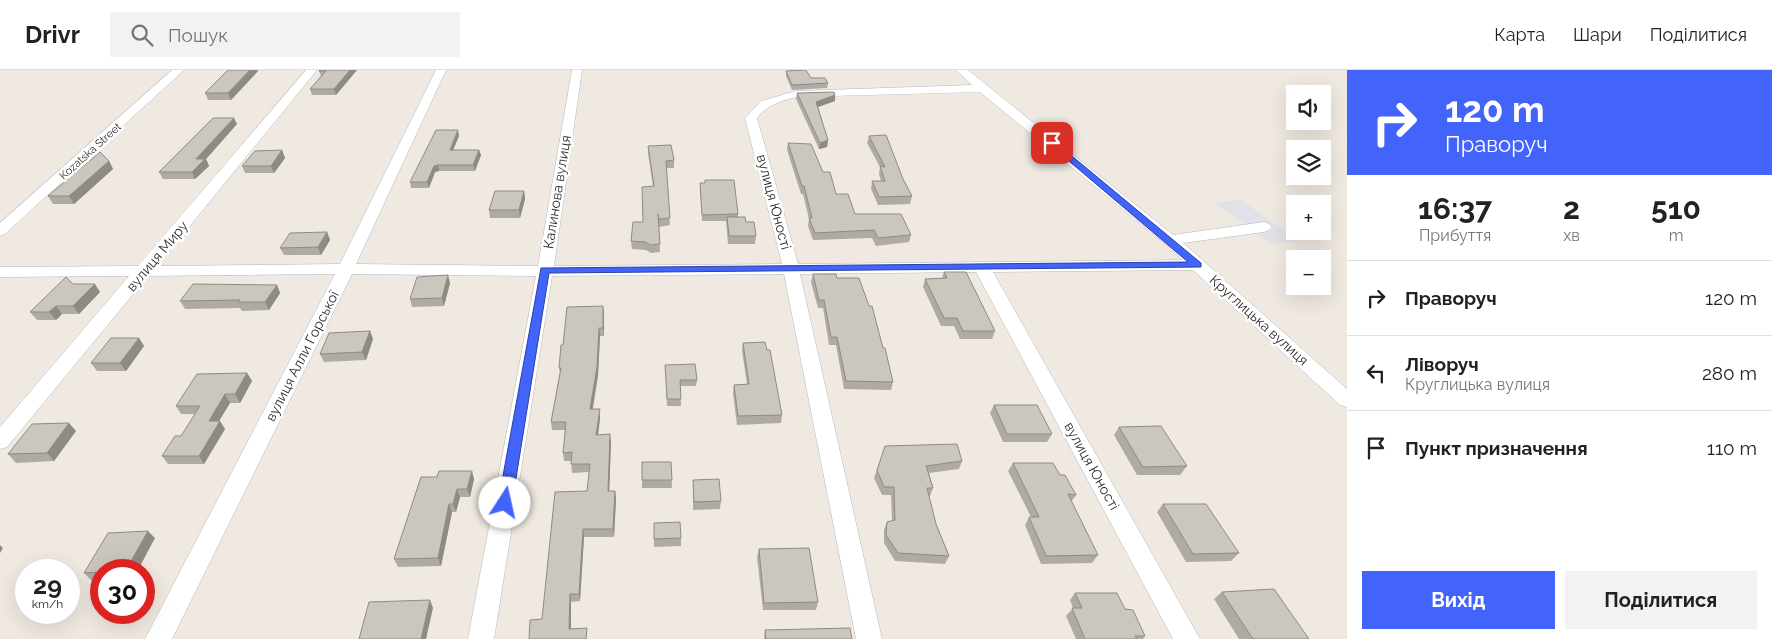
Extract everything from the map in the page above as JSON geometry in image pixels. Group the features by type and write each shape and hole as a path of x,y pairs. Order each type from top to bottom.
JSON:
{"street":[{"name":"Kozatska Street","path":"0,230 178,70"},
{"name":"вулиця Миру","path":"0,440 312,70"},
{"name":"вулиця Алли Горської","path":"158,639 346,269 441,70"},
{"name":"Калинова вулиця","path":"481,639 545,270 577,70"},
{"name":"Круглицька вулиця","path":"962,70 1170,240 1347,400"},
{"name":"вулиця Юності","path":"870,639 791,268 751,118 757,110 778,98 796,94 984,88"},
{"path":"1170,240 1264,227"},
{"path":"0,272 1197,265"},
{"name":"вулиця Юності","path":"982,267 1187,639"}],"shaded area":[{"path":"1241,200 1286,232 1286,240 1299,241 1272,244 1215,203"}],"building":[{"path":"228,70 250,70 228,93 205,93"},
{"path":"320,70 350,70 334,89 310,89 326,71"},
{"path":"806,70 811,78 825,78 828,83 792,85 786,71"},
{"path":"834,92 835,95 816,102 828,140 820,143 797,93"},
{"path":"213,118 234,118 196,159 205,159 192,172 159,172"},
{"path":"436,130 458,130 450,150 479,150 473,165 434,166 427,182 410,182"},
{"path":"886,135 903,179 912,196 879,197 872,181 885,181 880,166 885,167 869,136"},
{"path":"788,143 811,144 823,172 830,172 836,194 848,194 855,214 901,214 911,235 878,238 874,230 815,233 809,218 812,218 804,186 802,186"},
{"path":"671,145 674,160 666,161 670,218 659,219 658,214 660,244 651,245 645,242 631,241 633,222 643,222 642,187 654,186 648,146"},
{"path":"282,150 271,166 242,166 255,151"},
{"path":"100,152 109,161 69,196 48,196"},
{"path":"705,180 734,180 738,214 702,215 700,183 705,183"},
{"path":"495,191 524,191 519,210 489,210"},
{"path":"727,217 745,217 746,222 754,222 756,236 729,236"},
{"path":"327,232 318,247 280,248 290,233"},
{"path":"944,272 966,272 995,331 963,331 957,318 944,318 925,279 947,278"},
{"path":"813,274 836,274 837,278 859,278 869,306 872,306 893,382 846,381 837,337 831,337 824,300 819,300"},
{"path":"448,275 442,298 410,299 417,277"},
{"path":"66,277 73,284 95,284 73,306 56,306 49,312 30,312"},
{"path":"193,284 277,285 265,302 238,302 240,300 180,301"},
{"path":"603,306 603,328 599,328 597,367 590,409 600,409 596,435 610,434 608,491 615,491 613,529 583,529 579,594 570,594 569,629 587,628 586,639 529,639 530,620 542,619 555,492 587,491 590,464 571,464 572,452 563,453 566,422 551,422 561,368 559,368 561,345 563,345 567,307"},
{"path":"370,331 362,352 320,354 329,333"},
{"path":"111,338 139,338 120,363 91,363"},
{"path":"765,342 767,350 770,350 782,415 738,416 734,385 749,384 743,343"},
{"path":"695,364 697,380 680,380 681,399 667,399 665,365"},
{"path":"247,373 235,394 225,394 209,421 220,421 199,456 162,456 175,436 181,436 200,406 176,406 197,374"},
{"path":"994,405 1037,405 1052,434 1007,434"},
{"path":"69,423 47,453 8,454 32,424"},
{"path":"1161,426 1187,466 1143,467 1119,427"},
{"path":"957,444 962,461 926,466 933,488 927,488 936,524 949,556 898,553 886,535 887,522 895,520 894,487 884,487 877,470 885,446"},
{"path":"642,462 671,462 672,480 642,480"},
{"path":"1013,463 1053,463 1060,475 1065,475 1076,495 1068,494 1098,555 1046,556 1029,517 1039,517"},
{"path":"439,471 472,471 467,489 457,489 453,504 449,504 438,558 394,559 421,477 437,477"},
{"path":"719,479 721,501 694,502 693,480"},
{"path":"1163,504 1206,504 1239,553 1193,554"},
{"path":"680,522 681,538 654,539 654,523"},
{"path":"148,531 132,559 92,559 108,533"},
{"path":"809,548 818,602 764,603 759,549"},
{"path":"90,563 90,573 84,573"},
{"path":"1274,589 1309,639 1253,639 1222,592"},
{"path":"1075,593 1117,593 1125,609 1133,610 1145,636 1135,636 1137,639 1085,639 1072,608 1082,608"},
{"path":"430,600 421,639 359,639 369,602"},
{"path":"850,628 852,639 766,639 765,630"}],"route":[{"path":"505,503 545,270 1197,265 1170,240 1052,143"}]}
